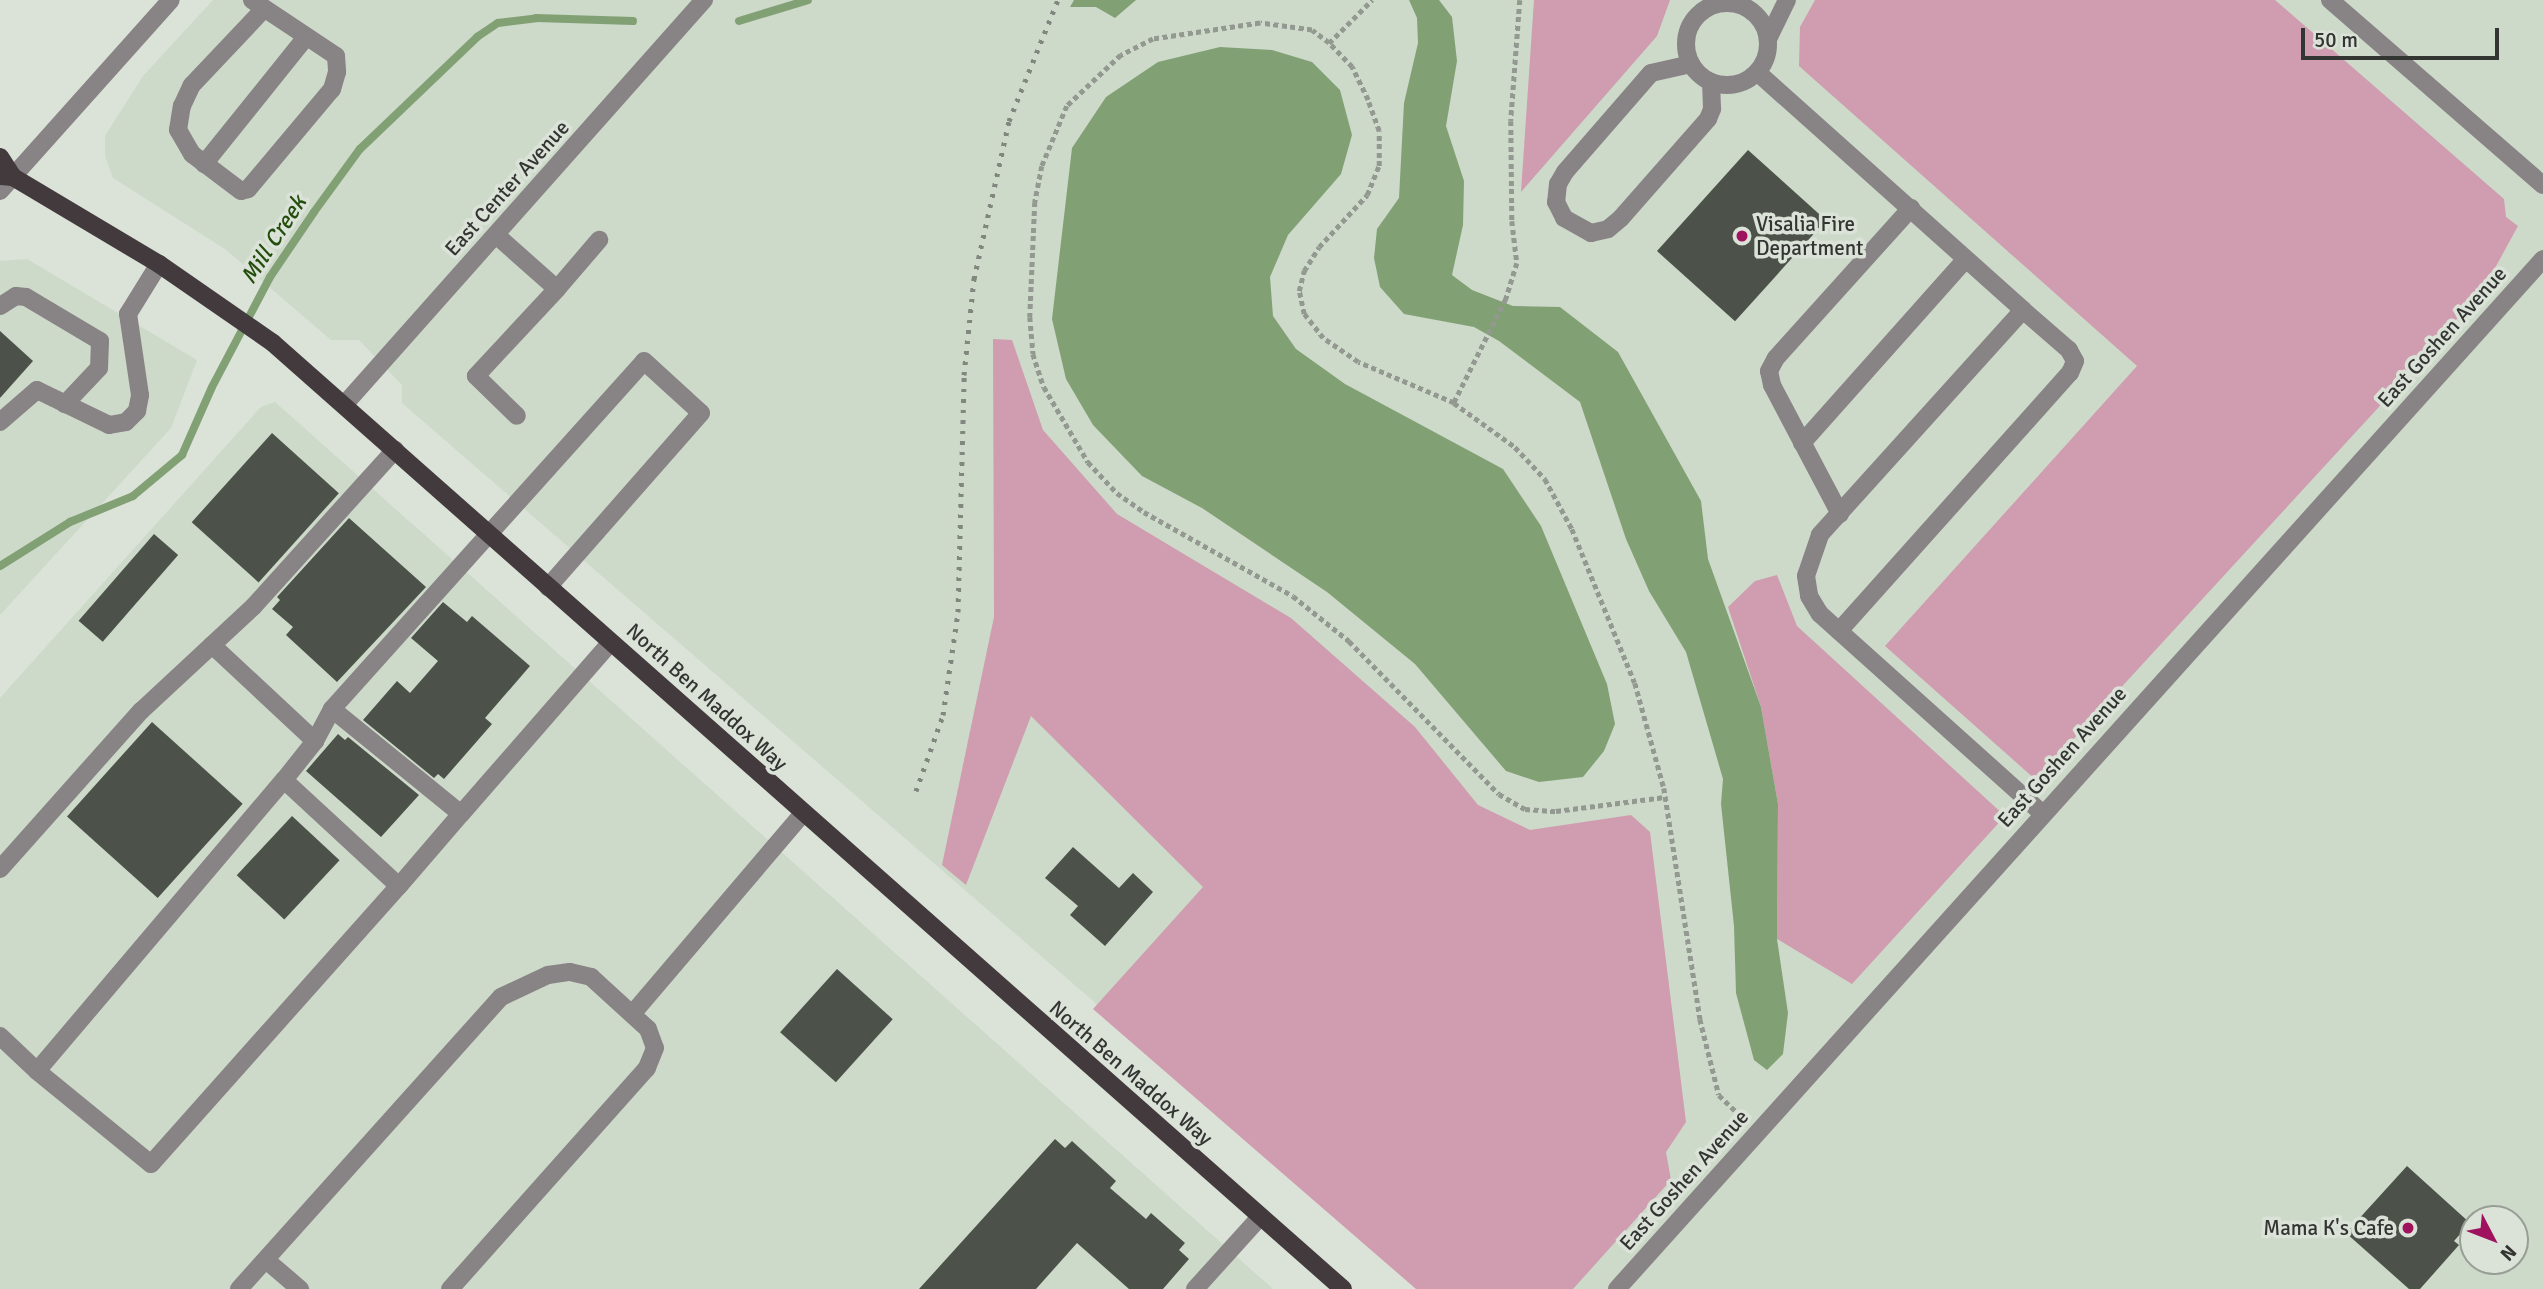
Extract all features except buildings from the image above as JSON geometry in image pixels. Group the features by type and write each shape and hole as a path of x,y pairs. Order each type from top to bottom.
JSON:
{"main road":[{"path":"0,157 6,176"},
{"name":"North Ben Maddox Way","path":"6,176 159,264 215,300 263,336 1343,1289"}],"street":[{"path":"0,191 6,176 171,0"},
{"name":"East Center Avenue","path":"344,405 704,0"},
{"path":"1768,39 1759,18 1731,1 1705,9 1689,28 1686,40 1691,64 1711,82 1735,85 1757,72 1768,39 1787,0"},
{"path":"2330,0 2543,185"},
{"path":"258,5 306,37 335,55 332,89 248,189 234,188 192,154 178,130 182,106 192,85 258,5"},
{"path":"204,164 306,37"},
{"path":"1691,64 1651,74 1565,172 1558,184 1556,202 1564,218 1591,233 1608,229 1621,218 1708,120 1712,109 1711,82"},
{"path":"1757,72 2069,350 2075,361 2070,373 1839,631"},
{"path":"1840,514 1772,385 1769,371 1776,358 1910,208"},
{"path":"496,235 557,289"},
{"path":"517,416 476,376 599,240"},
{"name":"East Goshen Avenue","path":"1617,1289 2543,258"},
{"path":"1802,443 1966,259"},
{"path":"0,422 37,390 108,425 125,422 137,411 140,395 128,314 159,264"},
{"path":"0,306 16,296 26,296 100,341 99,368 65,404"},
{"path":"2023,310 1820,535 1806,576 1809,596 1839,631 2042,813"},
{"path":"37,1072 284,780 315,741 332,709 487,532 644,361 701,413 548,587"},
{"path":"0,869 141,711 253,607 395,450"},
{"path":"0,1036 37,1072 151,1164 399,886 611,642"},
{"path":"212,645 315,741"},
{"path":"332,709 461,814"},
{"path":"284,780 399,886"},
{"path":"633,1013 803,813"},
{"path":"239,1289 501,997 548,975 570,972 591,977 648,1029 655,1048 641,1077 450,1289"},
{"path":"1203,1286 1260,1217"},
{"path":"266,1260 300,1289"}],"path":[{"path":"1329,43 1371,0"},
{"path":"1454,403 1506,299 1517,263 1512,221 1511,121 1520,0"},
{"path":"1665,797 1556,811 1525,809 1499,794 1385,676 1293,596 1117,493 1088,462 1044,387 1034,354 1028,275 1042,166 1068,106 1121,55 1153,39 1260,23 1312,30 1352,67 1379,131 1380,166 1367,195 1319,247 1304,271 1299,291 1304,314 1323,338 1358,362 1454,403 1515,447 1545,480 1572,528 1635,683 1654,741 1665,797 1683,928 1719,1095 1757,1132"}],"shaded area":[{"path":"213,0 2543,0 2543,1289 1426,1289 402,403 402,385 359,340 331,340 225,249 113,178 105,156 105,136 143,76"},
{"path":"1074,0 1136,0 1115,18 1096,7 1070,7"},
{"path":"1409,0 1439,0 1452,17 1457,61 1446,126 1464,181 1463,225 1452,275 1472,290 1513,306 1560,307 1618,352 1701,501 1708,559 1761,707 1778,804 1777,939 1788,1013 1783,1054 1767,1070 1754,1060 1736,993 1734,926 1721,804 1723,779 1686,652 1649,591 1626,539 1580,402 1499,341 1474,327 1404,314 1380,287 1374,258 1377,229 1399,198 1404,103 1418,43 1417,18"},
{"path":"1534,0 1670,0 1657,36 1521,192"},
{"path":"1815,0 2275,0 2504,199 2506,217 2518,226 2489,279 2435,346 2036,780 1885,646 2137,366 1799,66 1800,27"},
{"path":"1220,47 1272,50 1312,62 1340,90 1352,135 1341,174 1288,235 1270,277 1273,316 1296,349 1345,384 1503,469 1541,526 1607,684 1615,724 1604,751 1583,777 1539,782 1506,771 1415,664 1327,592 1202,508 1142,476 1093,425 1066,379 1052,319 1072,148 1106,97 1158,62"},
{"path":"27,259 197,360 171,428 0,615 0,261"},
{"path":"993,339 1012,340 1043,430 1117,514 1291,618 1415,727 1478,805 1530,830 1631,815 1650,832 1686,1122 1666,1152 1671,1180 1573,1289 1416,1289 1093,1009 1203,887 1031,716 966,885 942,865 994,617"},
{"path":"275,402 1273,1289 0,1289 0,698 261,407"},
{"path":"1777,575 1797,626 2005,816 1852,984 1777,939 1778,804 1761,707 1728,607 1755,581"}],"waterway":[{"name":"Mill Creek","path":"739,21 808,0"},
{"name":"Mill Creek","path":"0,566 70,522 133,496 182,455 212,387 270,277 314,212 360,149 477,37 498,23 536,18 633,21"}],"railway":[{"path":"916,791 943,715 958,612 964,375 974,279 1009,121 1058,0"}],"place":[{"name":"Visalia Fire Department","path":"1742,236"},
{"name":"Mama K's Cafe","path":"2408,1228"}]}
